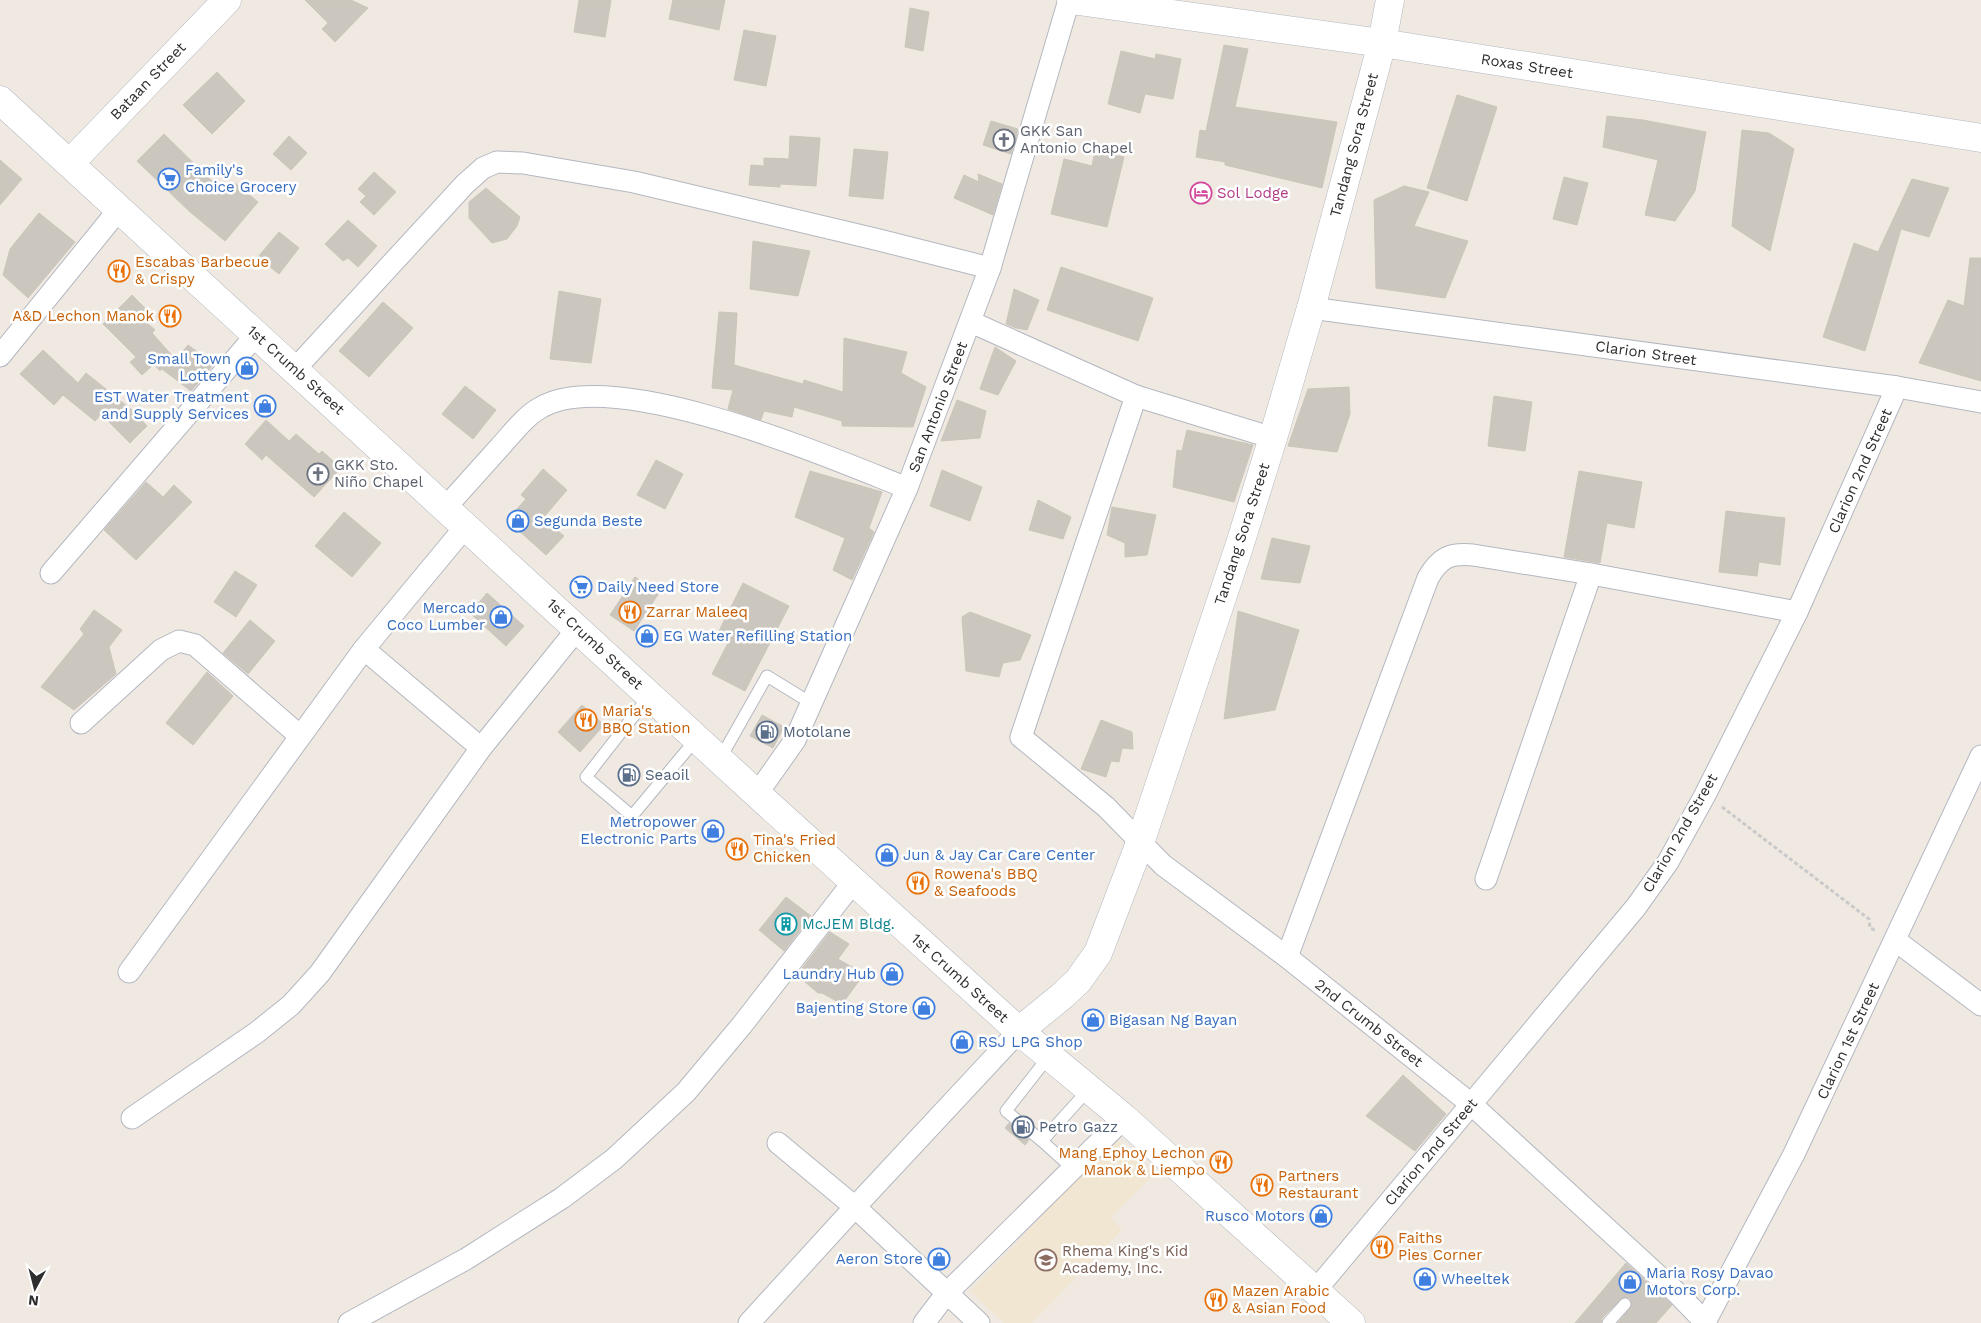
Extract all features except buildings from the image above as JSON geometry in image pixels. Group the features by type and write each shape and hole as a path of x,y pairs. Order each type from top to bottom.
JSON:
{"street":[{"name":"Bataan Street","path":"70,163 227,0"},
{"name":"Roxas Street","path":"1070,0 1382,42 1981,138"},
{"name":"San Antonio Street","path":"757,794 795,740 907,488 990,268 1070,0"},
{"name":"Tandang Sora Street","path":"1019,1031 1078,981 1098,953 1140,843 1239,547 1273,438 1311,308 1382,42 1390,0"},
{"name":"1st Crumb Street","path":"0,100 757,794 1019,1031 1124,1118 1351,1323"},
{"path":"295,369 465,184 483,168 497,162 523,163 634,182 875,238 990,268"},
{"path":"0,356 120,208"},
{"name":"Clarion Street","path":"1311,308 1897,388 1981,402"},
{"path":"971,322 1136,396 1273,438"},
{"path":"51,573 256,335"},
{"name":"Clarion 2nd Street","path":"1315,1291 1636,907 1668,862 1705,795 1797,612 1897,388"},
{"path":"446,507 519,426 540,408 566,397 600,396 636,400 740,425 790,442 907,488"},
{"name":"2nd Crumb Street","path":"1136,396 1021,737 1106,807 1163,865 1198,893 1287,957 1471,1104 1677,1293 1705,1322"},
{"path":"129,972 364,649 466,526"},
{"path":"1287,957 1433,570 1448,556 1458,554 1473,555 1592,574 1797,612"},
{"path":"1486,879 1592,574"},
{"path":"132,1118 256,1033 291,1004 320,973 481,748 578,628"},
{"path":"81,723 161,650 179,641 195,645 300,736"},
{"path":"364,649 481,748"},
{"name":"Clarion 1st Street","path":"1705,1322 1794,1154 1981,756"},
{"path":"349,1323 466,1259 562,1198 614,1158 686,1092 742,1025 854,881"},
{"path":"1895,940 1981,1006"},
{"path":"750,1323 1019,1031"},
{"path":"924,1323 946,1294 1124,1118"},
{"path":"778,1143 855,1207 978,1323"}],"lane":[{"path":"720,760 767,676 811,703"},
{"path":"650,695 586,777 632,816 697,738"},
{"path":"1050,1056 1006,1111 1042,1140 1073,1169"},
{"path":"1042,1140 1089,1089"},
{"path":"1608,1323 1624,1304"}],"path":[{"path":"1705,795 1869,920 1870,928 1895,940"}],"shaded area":[{"name":"Rhema King's Kid Academy, Inc.","path":"1116,1139 1153,1175 1111,1218 1122,1230 1032,1323 1004,1323 970,1291"}],"place":[{"name":"GKK San Antonio Chapel","path":"1004,140"},
{"name":"Family's Choice Grocery","path":"169,179"},
{"name":"Sol Lodge","path":"1201,193"},
{"name":"Escabas Barbecue & Crispy","path":"119,271"},
{"name":"A&D Lechon Manok","path":"170,316"},
{"name":"Small Town Lottery","path":"247,368"},
{"name":"EST Water Treatment and Supply Services","path":"265,406"},
{"name":"GKK Sto. Niño Chapel","path":"318,474"},
{"name":"Segunda Beste","path":"518,521"},
{"name":"Daily Need Store","path":"581,587"},
{"name":"Zarrar Maleeq","path":"630,612"},
{"name":"Mercado Coco Lumber","path":"501,617"},
{"name":"EG Water Refilling Station","path":"647,636"},
{"name":"Maria's BBQ Station","path":"586,720"},
{"name":"Motolane","path":"767,732"},
{"name":"Seaoil","path":"629,775"},
{"name":"Metropower Electronic Parts","path":"713,831"},
{"name":"Tina's Fried Chicken","path":"737,849"},
{"name":"Jun & Jay Car Care Center","path":"887,855"},
{"name":"Rowena's BBQ & Seafoods","path":"918,883"},
{"name":"McJEM Bldg.","path":"786,924"},
{"name":"Laundry Hub","path":"892,974"},
{"name":"Bajenting Store","path":"924,1008"},
{"name":"Bigasan Ng Bayan","path":"1093,1020"},
{"name":"RSJ LPG Shop","path":"962,1042"},
{"name":"Petro Gazz","path":"1023,1127"},
{"name":"Mang Ephoy Lechon Manok & Liempo","path":"1221,1162"},
{"name":"Partners Restaurant","path":"1262,1185"},
{"name":"Rusco Motors","path":"1321,1216"},
{"name":"Faiths Pies Corner","path":"1382,1247"},
{"name":"Aeron Store","path":"939,1259"},
{"name":"Rhema King's Kid Academy, Inc.","path":"1046,1260"},
{"name":"Wheeltek","path":"1425,1279"},
{"name":"Maria Rosy Davao Motors Corp.","path":"1630,1282"},
{"name":"Mazen Arabic & Asian Food","path":"1216,1300"}]}
